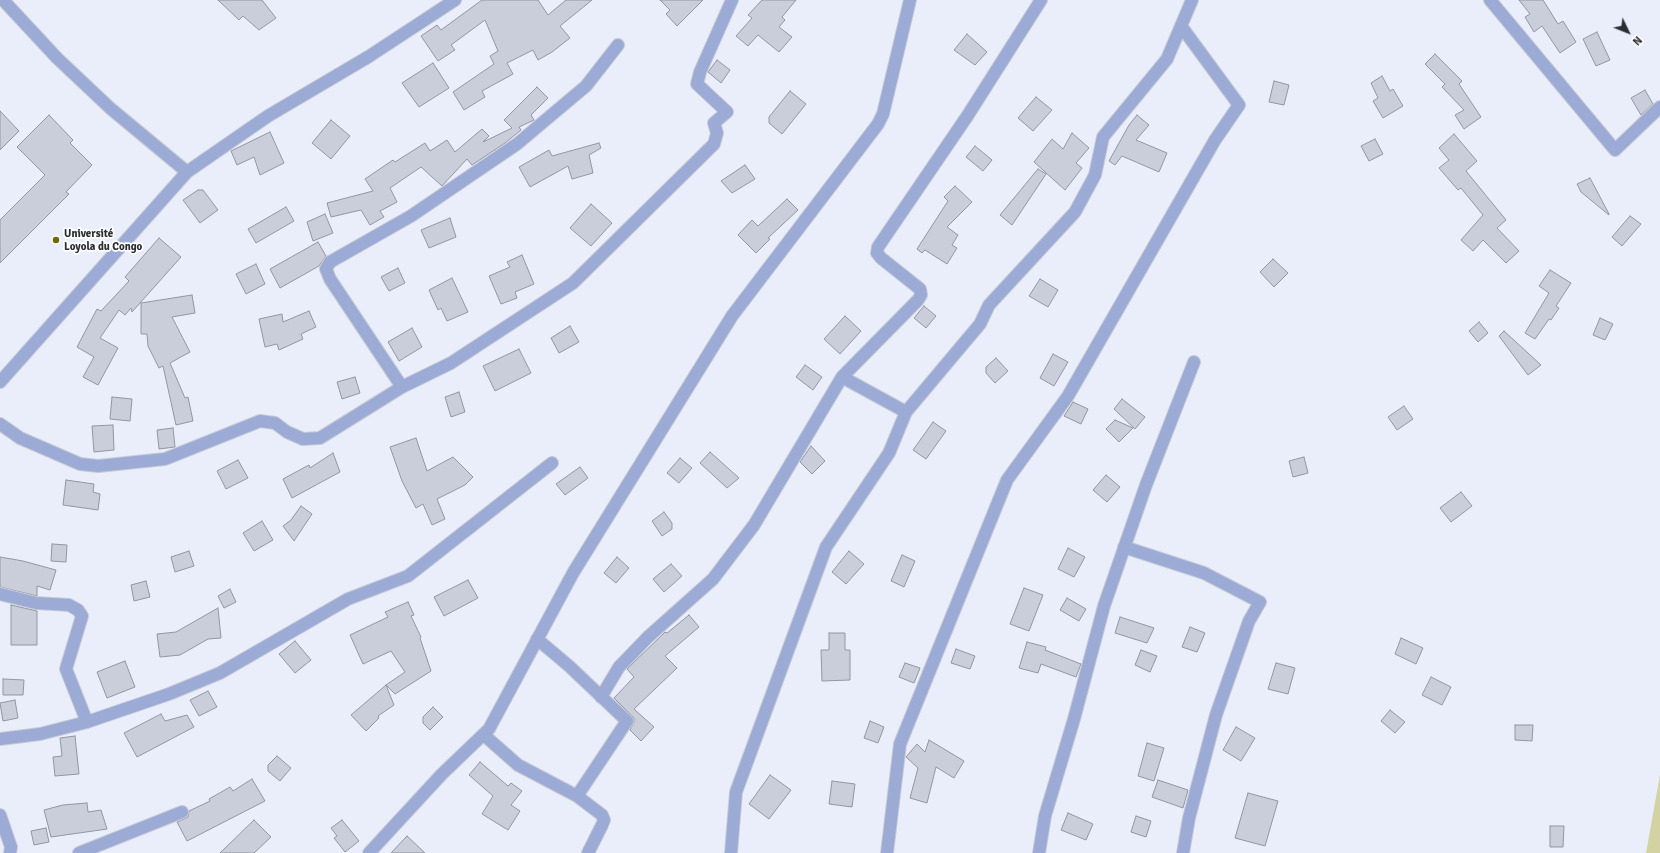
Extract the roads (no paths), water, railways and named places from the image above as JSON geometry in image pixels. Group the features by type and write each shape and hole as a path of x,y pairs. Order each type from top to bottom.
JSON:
{"street":[{"path":"3,0 57,58 110,108 187,172"},
{"path":"0,382 187,172 268,116 368,57 455,0"},
{"path":"0,424 30,443 80,464 98,466 165,459 260,421 275,423 303,439 320,438 402,387 451,364 573,283 714,144 717,133 714,123 727,112 697,84 700,72 732,0"},
{"path":"369,853 442,774 489,729 573,573 732,316 878,124 882,114 910,0"},
{"path":"601,697 619,667 648,637 708,585 749,531 842,377 918,300 921,295 920,289 881,258 877,253 878,247 968,115 1041,0"},
{"path":"731,853 736,792 826,547 889,453 906,412 980,324 989,305 1075,212 1095,175 1103,138 1159,71 1167,59 1192,0"},
{"path":"1490,0 1615,150 1660,107"},
{"path":"887,853 900,744 1007,480 1068,396 1215,140 1239,105 1181,26"},
{"path":"402,387 330,278 326,269 330,262 411,216 517,144 586,86 618,45"},
{"path":"1039,853 1045,816 1074,719 1104,606 1124,547 1194,362"},
{"path":"842,377 906,412"},
{"path":"0,739 40,734 87,722 169,694 220,673 348,599 408,576 552,463"},
{"path":"1124,547 1204,573 1260,602 1249,620 1216,715 1190,818 1183,853"},
{"path":"0,594 36,603 70,605 78,610 82,616 66,669 87,722"},
{"path":"537,639 569,666 627,721 577,796"},
{"path":"484,735 518,765 577,796 599,812 604,820 588,853"},
{"path":"79,853 182,812"},
{"path":"0,815 11,847 10,853"}],"place":[{"name":"Université Loyola du Congo","path":"56,240"}]}
